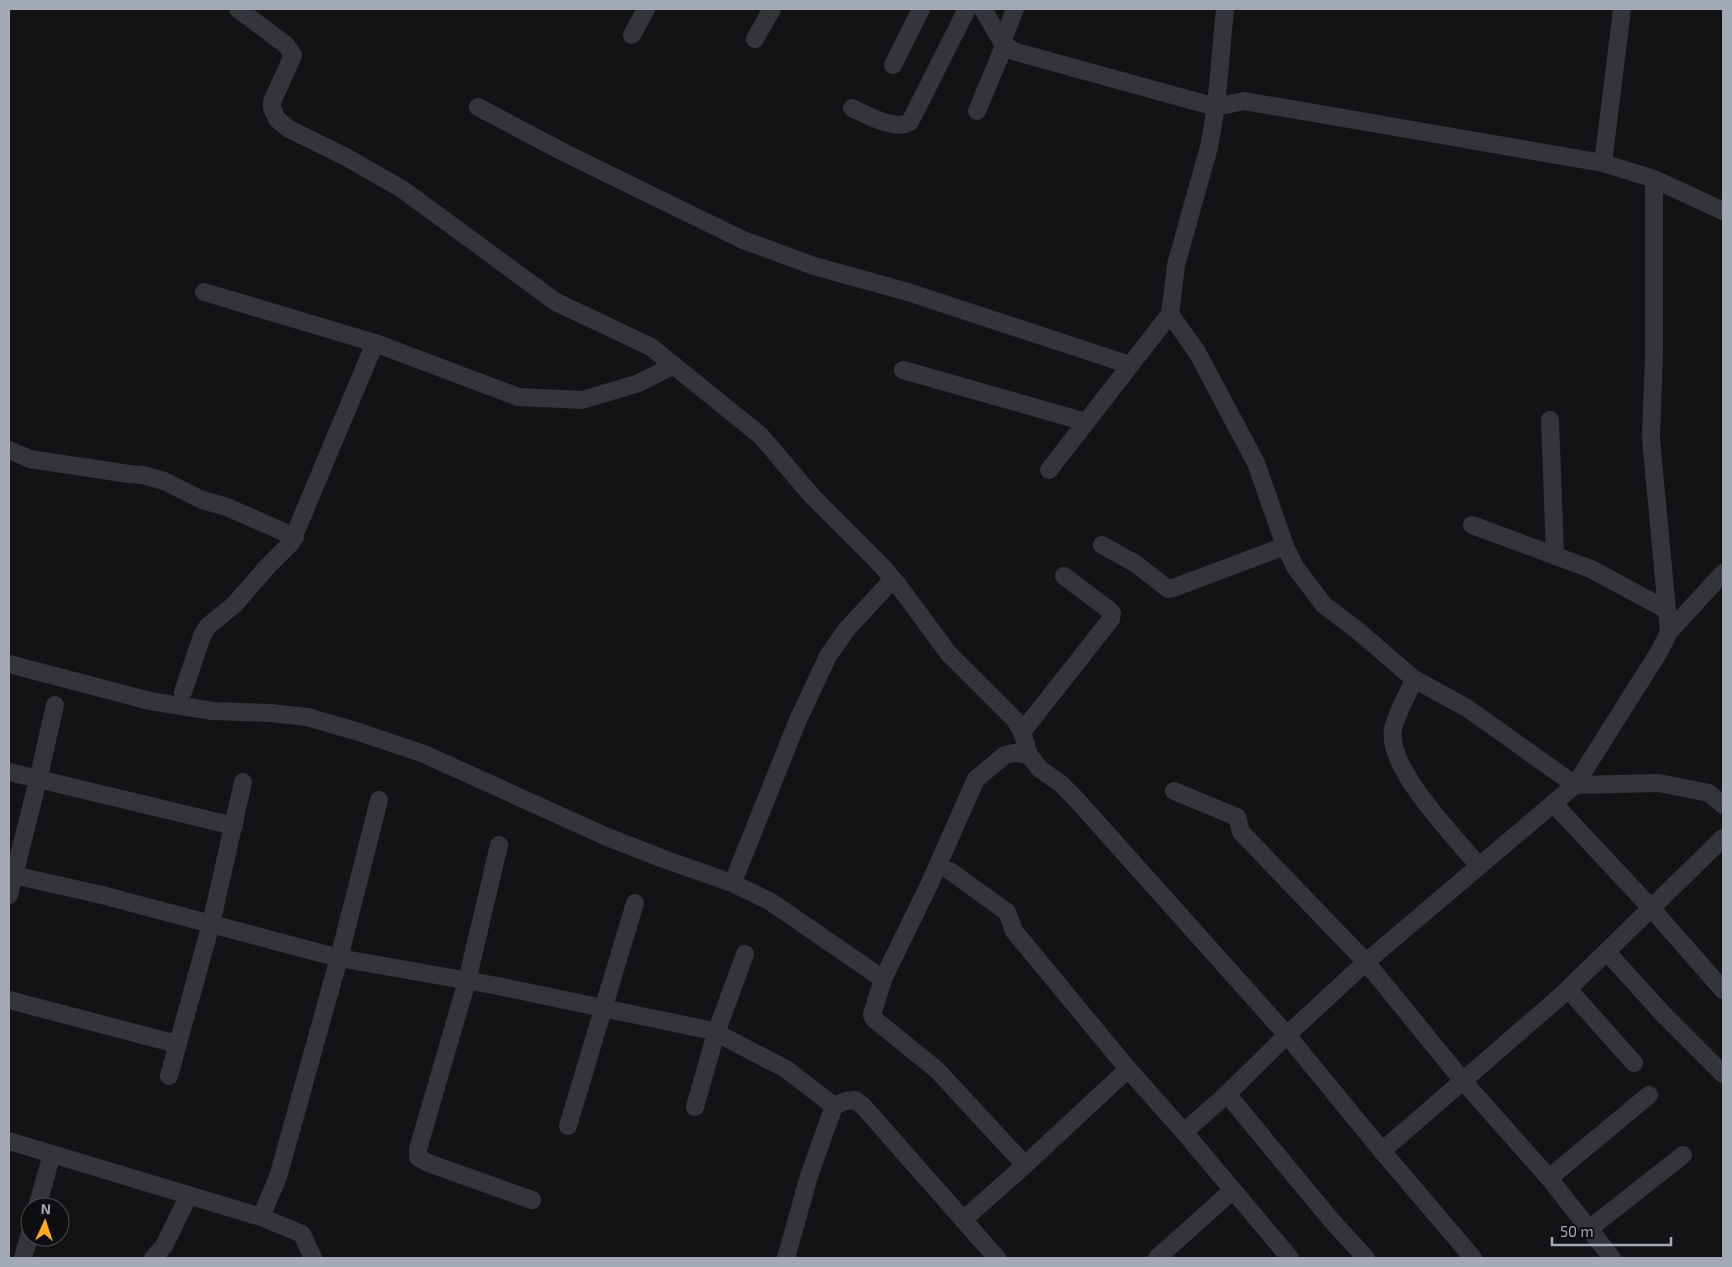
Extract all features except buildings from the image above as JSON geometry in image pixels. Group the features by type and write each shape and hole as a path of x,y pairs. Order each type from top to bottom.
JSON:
{"street":[{"path":"238,9 286,45 293,55 272,102 272,108 277,119 289,129 346,157 402,189 556,302 651,347 761,436 812,496 881,565 949,654 1015,720 1022,732 1028,755 1040,769 1061,784 1076,799 1287,1035 1473,1258"},
{"path":"632,35 646,9"},
{"path":"755,39 772,9"},
{"path":"893,65 921,9"},
{"path":"852,108 880,121 904,126 910,122 966,9"},
{"path":"983,9 1004,43 1013,51 1216,107 1244,101 1603,163 1654,179 1723,211"},
{"path":"977,111 1004,43 1015,9"},
{"path":"1049,470 1170,314 1176,265 1209,147 1216,107 1225,9"},
{"path":"1603,163 1622,9"},
{"path":"478,107 565,153 743,240 814,266 908,292 1130,365"},
{"path":"1654,179 1654,349 1651,439 1669,632"},
{"path":"204,292 375,343 518,397 582,400 639,383 674,364"},
{"path":"1170,314 1197,352 1256,463 1285,546 1295,567 1324,606 1357,630 1414,679 1467,708 1575,785 1659,782 1709,793 1723,805"},
{"path":"183,692 202,636 208,626 234,605 291,543 295,536 375,343"},
{"path":"903,370 1086,422"},
{"path":"1550,420 1555,556"},
{"path":"9,450 30,458 150,477 164,481 202,500 227,507 295,536"},
{"path":"1472,525 1591,569 1667,610"},
{"path":"1102,545 1136,564 1168,589 1285,546"},
{"path":"1184,1132 1227,1094 1366,962 1575,785 1659,652 1669,632 1723,573"},
{"path":"1022,732 1111,619 1112,613 1109,610 1064,576"},
{"path":"737,872 798,720 828,656 847,628 893,579"},
{"path":"9,664 150,701 212,711 270,713 307,717 424,754 605,836 732,883 771,902 883,979"},
{"path":"1414,679 1393,728 1393,742 1400,764 1413,786 1479,866"},
{"path":"9,895 11,875 38,780 55,705"},
{"path":"1026,1165 937,1070 874,1019 872,1015 883,979 929,885 976,779 1005,755 1014,753 1028,755"},
{"path":"9,772 234,826"},
{"path":"169,1076 210,924 243,782"},
{"path":"1174,791 1237,817 1241,832 1366,962 1463,1081 1549,1178 1612,1258"},
{"path":"261,1217 278,1177 339,958 379,800"},
{"path":"1553,803 1652,908 1723,990"},
{"path":"1382,1151 1568,989 1723,838"},
{"path":"499,846 467,981 418,1150 418,1157 428,1163 532,1200"},
{"path":"950,871 1007,912 1014,930 1128,1069 1184,1132 1290,1258"},
{"path":"11,875 102,895 339,958 602,1008 716,1034 786,1069 834,1106"},
{"path":"568,1126 635,902"},
{"path":"1607,952 1663,1014 1723,1074"},
{"path":"695,1107 716,1034 745,954"},
{"path":"1568,989 1634,1063"},
{"path":"9,1000 177,1044"},
{"path":"964,1220 1026,1165 1128,1069"},
{"path":"1227,1094 1332,1221 1366,1258"},
{"path":"1549,1178 1649,1095"},
{"path":"786,1258 809,1176 834,1106 846,1101 855,1100 864,1106 997,1258"},
{"path":"9,1141 261,1217 302,1234 313,1258"},
{"path":"40,1197 52,1154"},
{"path":"1589,1229 1683,1155"},
{"path":"1165,1256 1233,1190"},
{"path":"154,1258 164,1246 188,1195"}]}
